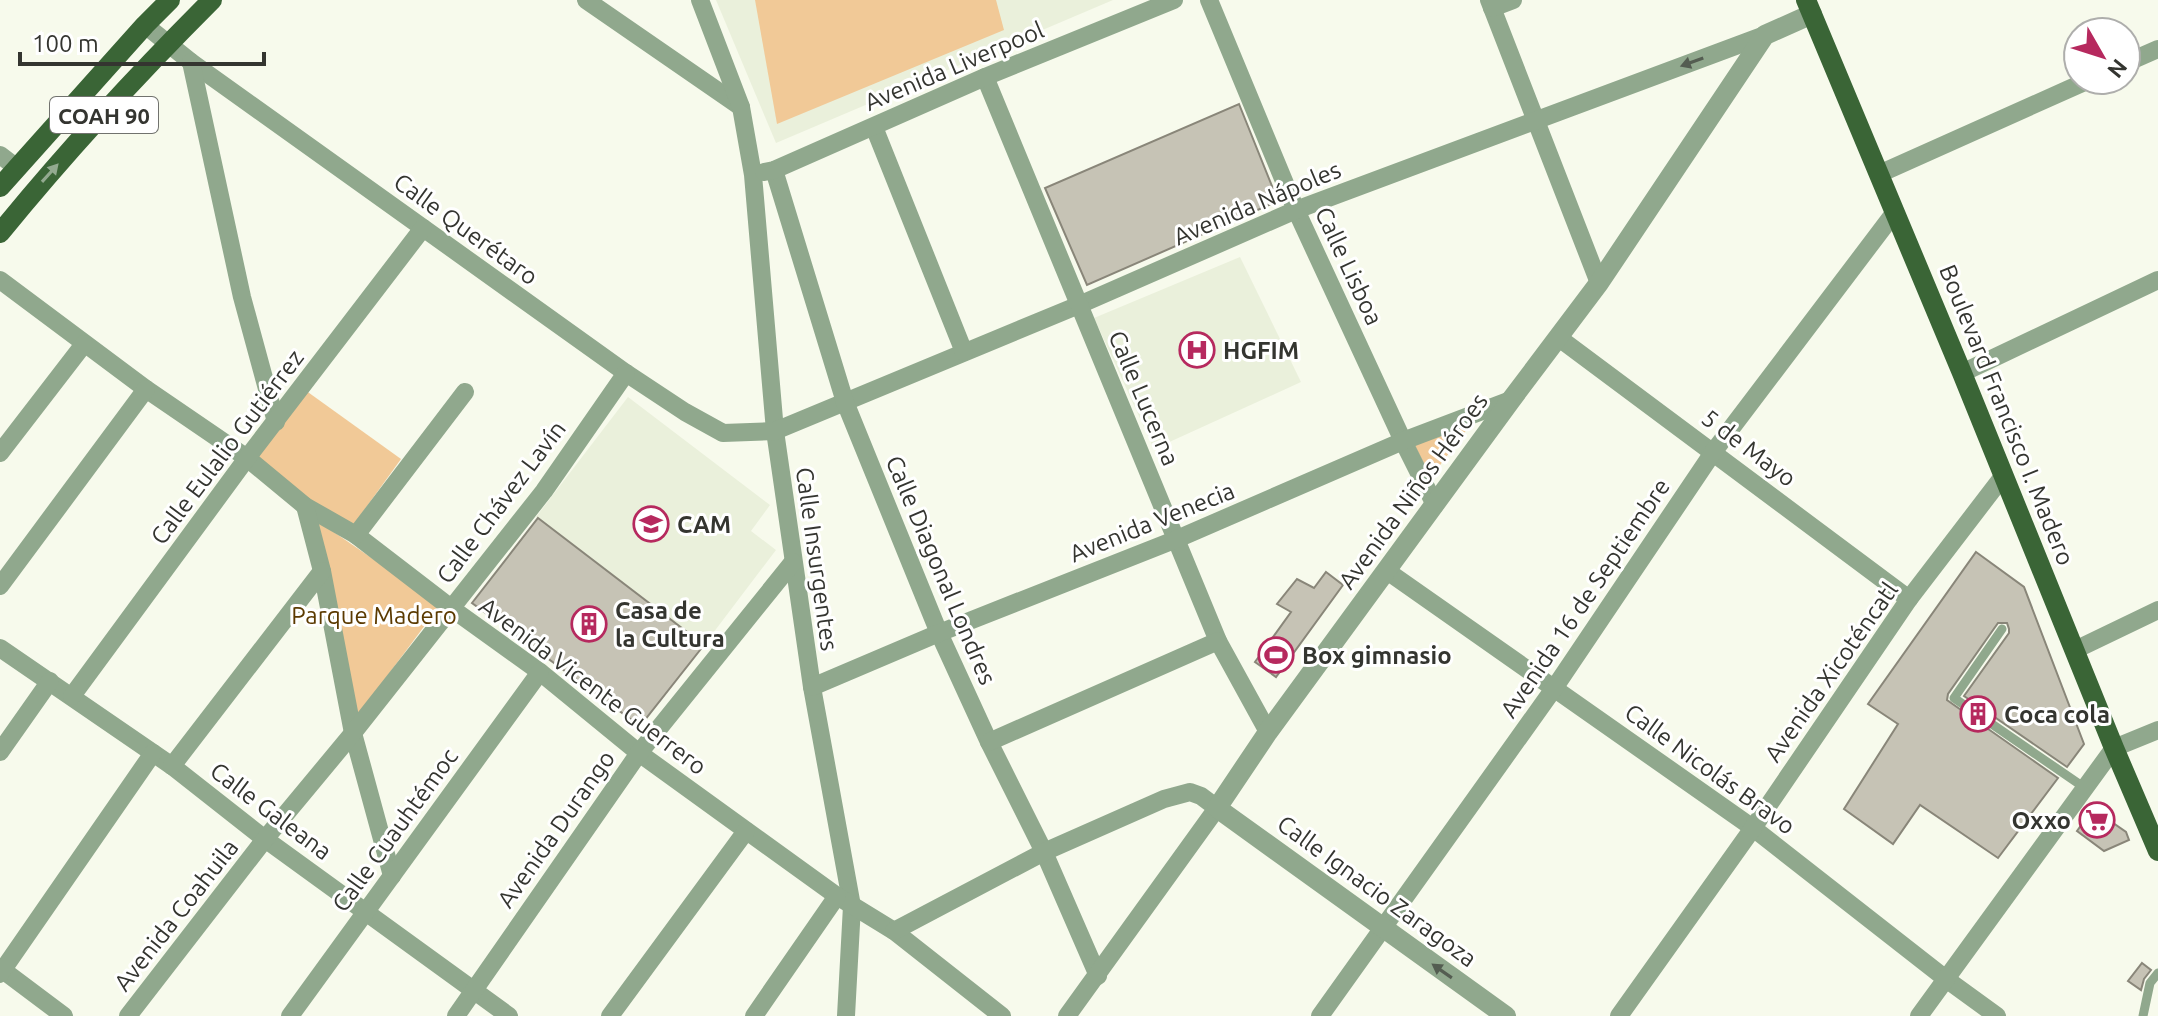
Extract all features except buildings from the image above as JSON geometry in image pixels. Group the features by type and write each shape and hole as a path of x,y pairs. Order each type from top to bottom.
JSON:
{"main road":[{"name":"COAH 90","path":"0,187 170,0"},
{"name":"COAH 90","path":"0,233 36,189 212,0"},
{"name":"Boulevard Francisco I. Madero","path":"1809,7 2158,851"}],"street":[{"path":"586,0 741,107"},
{"path":"700,0 741,107"},
{"name":"Avenida Liverpool","path":"753,175 774,170 985,77 1174,0"},
{"name":"Calle Lisboa","path":"1209,0 1296,210 1435,505"},
{"path":"1513,0 1490,4 1599,283"},
{"path":"1765,35 1809,7"},
{"name":"Calle Querétaro","path":"145,25 191,62 685,412 723,433 775,431"},
{"name":"Avenida Nápoles","path":"775,431 1079,305 1296,210 1765,35"},
{"name":"Avenida Niños Héroes","path":"1067,1016 1268,732 1599,283 1765,35"},
{"path":"191,62 242,297 276,422"},
{"name":"Calle Lucerna","path":"985,77 1218,641 1268,732"},
{"path":"1879,174 2062,92"},
{"name":"Calle Insurgentes","path":"741,107 753,175 775,431 844,901 846,1016"},
{"path":"874,127 964,352"},
{"path":"0,155 17,168"},
{"name":"Calle Diagonal Londres","path":"774,170 845,402 939,633 1044,852 1098,976"},
{"name":"Avenida 16 de Septiembre","path":"1320,1016 1555,687 1714,451 1895,212"},
{"name":"Calle Eulalio Gutiérrez","path":"72,696 247,458 423,228"},
{"name":"Avenida Vicente Guerrero","path":"0,280 146,389 247,458 305,506 356,535 540,672 639,753 844,901 894,931 1002,1016"},
{"path":"1962,373 2158,280"},
{"name":"5 de Mayo","path":"1559,338 1909,599"},
{"path":"0,453 84,344"},
{"name":"Calle Chávez Lavín","path":"353,733 544,491 626,373"},
{"path":"0,586 146,389"},
{"path":"356,535 465,392"},
{"name":"Avenida Venecia","path":"812,687 1177,539 1403,441 1511,400"},
{"name":"Avenida Xicoténcatl","path":"1619,1016 1753,828 1909,599 2004,475"},
{"path":"305,506 322,571 353,733 392,876"},
{"name":"Avenida Durango","path":"456,1016 639,753 793,562"},
{"path":"172,766 322,571"},
{"name":"Calle Nicolás Bravo","path":"1387,571 1753,828 1997,1016"},
{"path":"2075,650 2158,610"},
{"path":"989,742 1218,641"},
{"name":"Calle Galeana","path":"0,648 172,766 265,839 509,1016"},
{"name":"Calle Cuauhtémoc","path":"290,1016 540,672"},
{"path":"0,752 50,681"},
{"path":"1919,1016 2114,748 2158,730"},
{"name":"Avenida Coahuila","path":"128,1016 265,839 353,733"},
{"path":"64,1016 1,971 153,753"},
{"path":"894,931 1044,852 1178,794 1190,792 1217,808"},
{"name":"Calle Ignacio Zaragoza","path":"1217,808 1506,1016"},
{"path":"610,1016 746,831"},
{"path":"754,1016 844,901"}],"lane":[{"path":"2002,629 1954,698 2085,788"},
{"path":"2143,1016 2150,983 2158,973"}],"shaded area":[{"path":"716,0 1113,0 776,143"},
{"name":"HGFIM","path":"1240,257 1301,382 1154,449 1094,318"},
{"name":"CAM","path":"628,397 770,505 751,531 776,550 704,645 536,517"}],"green space":[{"path":"755,0 996,0 1004,30 777,124"},
{"path":"305,390 401,459 352,527 307,500 252,452"},
{"path":"1474,420 1431,477 1414,444"},
{"name":"Parque Madero","path":"309,515 440,605 347,730"}],"place":[{"name":"HGFIM","path":"1197,350"},
{"name":"CAM","path":"651,524"},
{"name":"Casa de la Cultura","path":"589,624"},
{"name":"Box gimnasio","path":"1276,655"},
{"name":"Coca cola","path":"1978,714"},
{"name":"Oxxo","path":"2097,820"}]}
